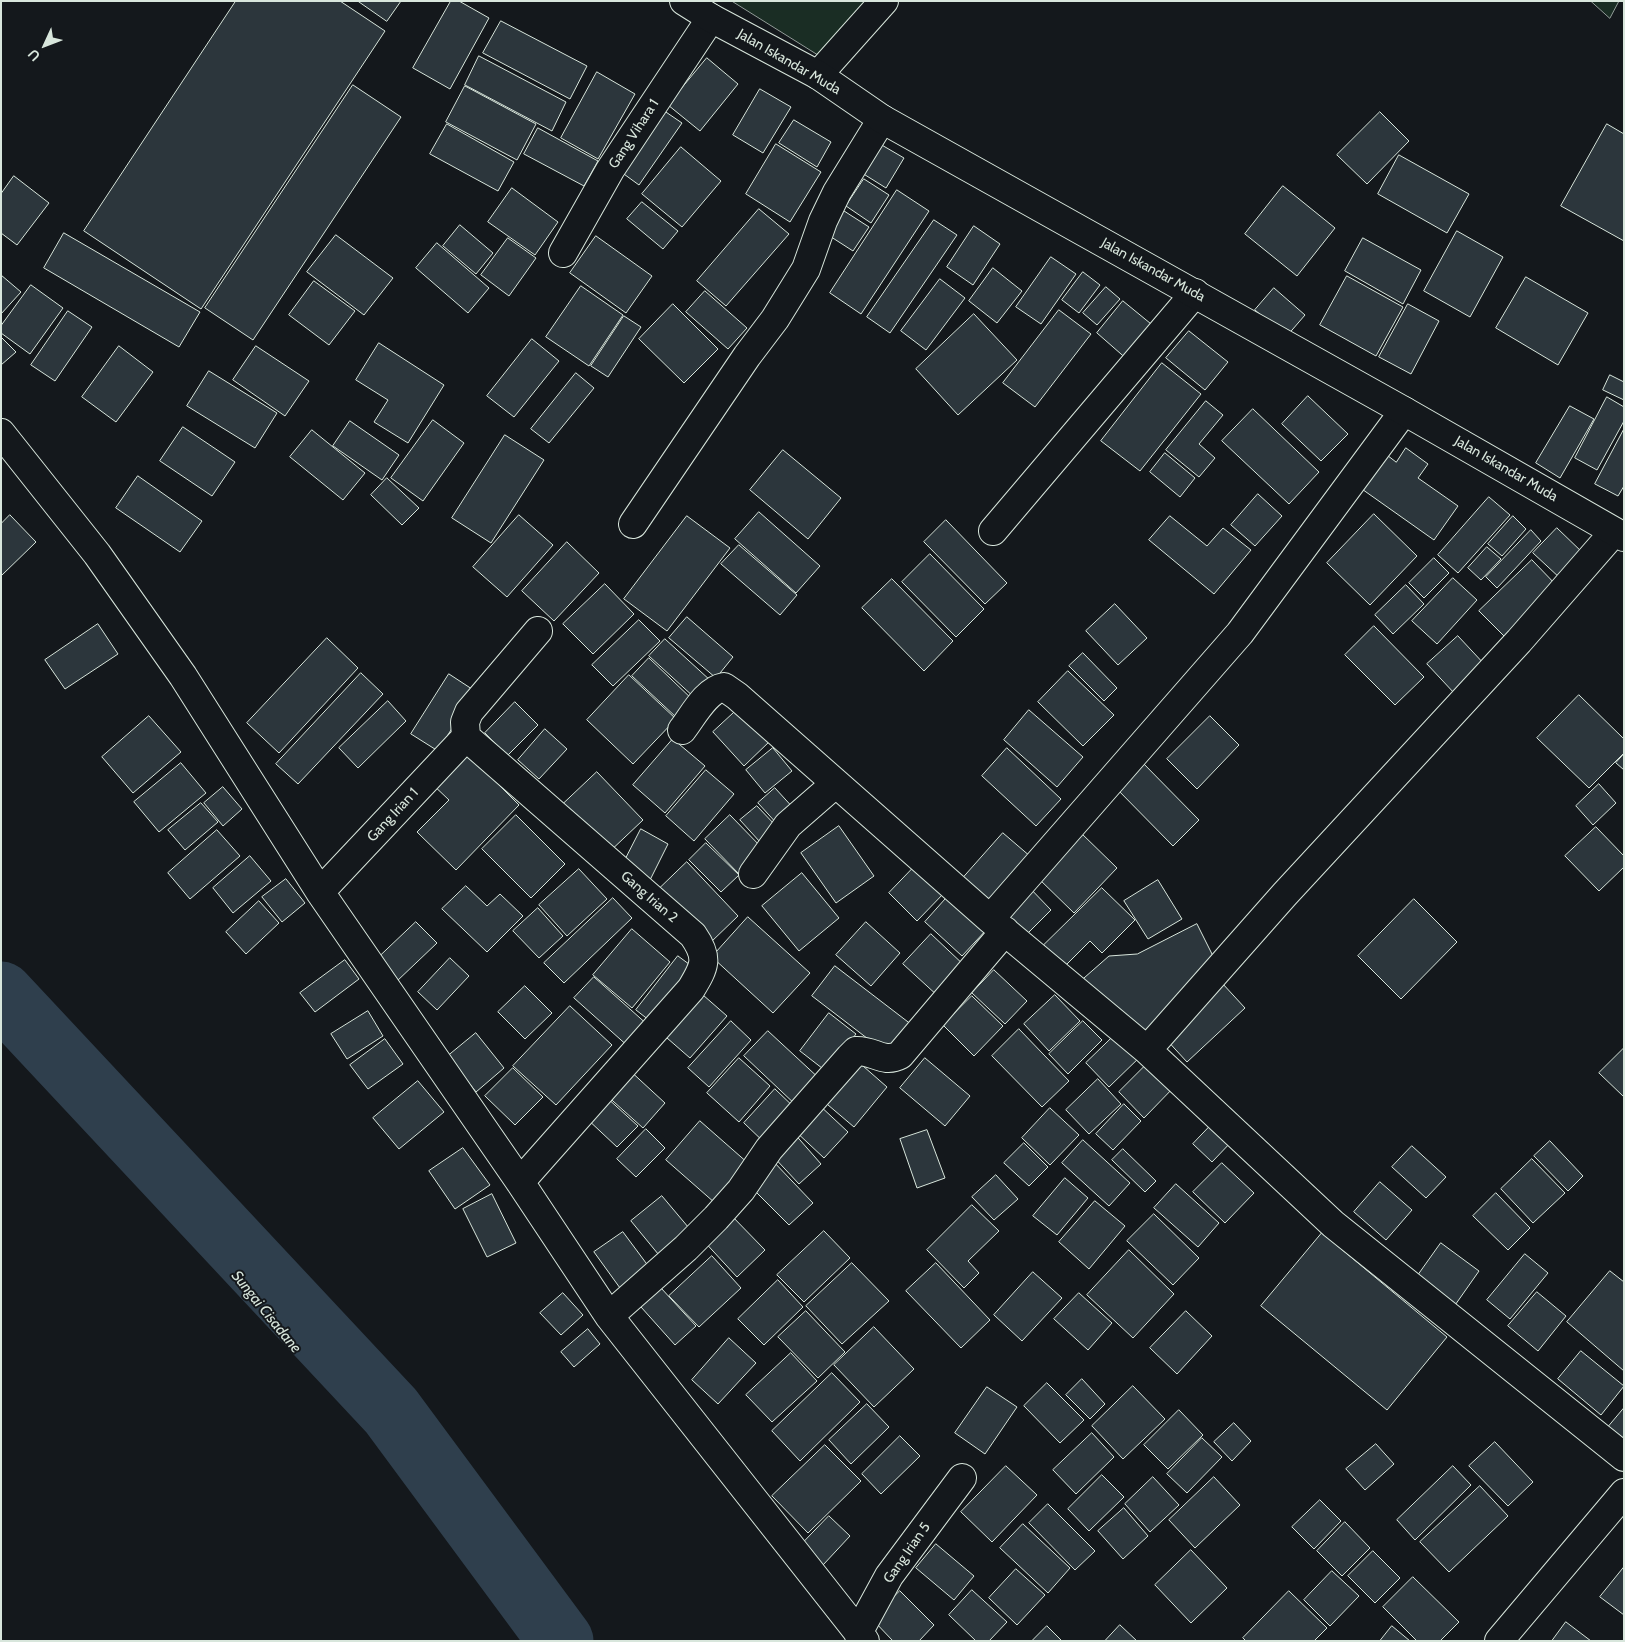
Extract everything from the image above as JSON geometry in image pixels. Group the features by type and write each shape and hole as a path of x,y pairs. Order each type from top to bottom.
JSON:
{"street":[{"name":"Jalan Iskandar Muda","path":"684,1 711,18 818,75 882,119 1195,293 1619,535"},
{"path":"818,75 884,1"},
{"name":"Gang Vihara 1","path":"562,253 610,170 711,18"},
{"path":"632,524 747,356 776,319 806,268 823,221 837,192 882,119"},
{"path":"993,531 1195,293"},
{"path":"610,1316 686,1248 716,1218 741,1190 769,1149 856,1051 891,1060 900,1055 997,925 1240,633 1404,411"},
{"path":"1,433 97,554 183,676 320,892 610,1316 862,1637"},
{"path":"1147,1050 1285,894 1619,535"},
{"path":"466,737 465,722 469,712 538,631"},
{"path":"682,730 708,695 718,688 724,687 997,925 1147,1050 1333,1224 1624,1457"},
{"name":"Gang Irian 1","path":"320,892 466,737"},
{"name":"Gang Irian 2","path":"466,737 694,935 703,949 705,960 691,989 520,1182"},
{"path":"753,874 788,825 835,784"},
{"name":"Gang Irian 5","path":"862,1637 889,1576 962,1478"},
{"path":"1499,1641 1624,1493"}],"green space":[{"path":"732,1 890,1 833,64"},
{"path":"1591,1 1619,1 1610,18"}],"building":[{"path":"236,1 340,1 385,31 201,309 84,231"},
{"path":"358,1 401,1 387,21"},
{"path":"451,1 459,1 489,18 450,89 413,68"},
{"path":"501,21 587,66 570,99 483,53"},
{"path":"479,56 566,102 552,131 465,85"},
{"path":"707,58 738,84 700,131 668,105"},
{"path":"597,72 635,94 598,159 561,138"},
{"path":"353,85 401,117 253,340 205,308"},
{"path":"465,86 536,124 517,160 446,122"},
{"path":"760,89 791,107 763,153 733,135"},
{"path":"660,108 682,123 639,185 617,169"},
{"path":"1380,112 1409,141 1367,184 1337,155"},
{"path":"794,120 831,142 817,167 779,143"},
{"path":"447,124 514,162 498,191 430,154"},
{"path":"1607,124 1624,134 1624,241 1561,206"},
{"path":"538,128 598,161 584,186 524,154"},
{"path":"776,144 821,172 790,222 746,194"},
{"path":"880,144 904,158 886,188 862,173"},
{"path":"681,147 721,181 682,227 642,194"},
{"path":"1399,155 1469,194 1447,233 1378,194"},
{"path":"14,176 49,203 17,245 1,233 1,194"},
{"path":"864,179 889,195 871,223 846,206"},
{"path":"1283,186 1335,228 1297,276 1245,234"},
{"path":"512,188 558,222 535,255 488,222"},
{"path":"897,190 929,211 861,314 830,293"},
{"path":"642,202 678,231 663,249 627,219"},
{"path":"759,209 789,234 726,306 697,281"},
{"path":"841,209 869,227 853,251 825,233"},
{"path":"934,220 957,235 890,333 867,317"},
{"path":"460,225 493,253 476,274 443,246"},
{"path":"974,226 1000,244 973,285 947,267"},
{"path":"1457,231 1503,257 1470,317 1424,291"},
{"path":"64,233 200,312 179,347 44,268"},
{"path":"336,235 393,278 364,315 307,272"},
{"path":"596,236 652,276 626,313 570,273"},
{"path":"508,238 536,258 509,296 481,275"},
{"path":"1363,238 1421,270 1403,304 1345,271"},
{"path":"437,243 489,288 468,313 416,268"},
{"path":"1051,257 1076,274 1041,324 1016,307"},
{"path":"993,268 1022,291 997,323 969,301"},
{"path":"1083,272 1100,285 1079,313 1062,300"},
{"path":"1,275 21,292 1,314"},
{"path":"1347,276 1403,307 1376,356 1320,325"},
{"path":"1526,277 1588,313 1558,365 1496,328"},
{"path":"940,279 965,298 926,350 901,331"},
{"path":"314,281 355,311 329,345 289,315"},
{"path":"31,285 63,308 30,354 1,333 1,326"},
{"path":"581,286 623,315 589,366 546,337"},
{"path":"1106,287 1120,299 1097,325 1083,313"},
{"path":"1274,288 1305,315 1286,337 1255,310"},
{"path":"705,291 747,328 728,349 686,312"},
{"path":"1123,301 1156,328 1129,361 1097,333"},
{"path":"673,304 718,349 684,383 639,339"},
{"path":"1408,304 1439,321 1411,374 1379,357"},
{"path":"1059,310 1091,334 1035,407 1003,383"},
{"path":"68,311 92,327 55,381 31,365"},
{"path":"974,314 1017,360 958,415 916,369"},
{"path":"624,316 641,327 608,377 591,366"},
{"path":"1189,331 1228,362 1205,390 1166,358"},
{"path":"1,337 16,352 1,365"},
{"path":"532,339 559,361 514,417 487,396"},
{"path":"379,343 444,385 408,443 374,422 388,400 356,380"},
{"path":"119,346 153,372 116,422 82,397"},
{"path":"256,346 309,381 285,416 233,380"},
{"path":"1162,363 1201,394 1140,471 1101,441"},
{"path":"209,371 277,413 255,448 187,406"},
{"path":"576,373 594,388 549,443 531,429"},
{"path":"1610,375 1624,382 1624,400 1603,390"},
{"path":"1308,396 1348,434 1321,461 1282,424"},
{"path":"1607,397 1624,407 1624,421 1597,470 1575,458"},
{"path":"1206,401 1223,415 1199,444 1215,458 1199,477 1166,450"},
{"path":"1570,406 1594,419 1560,478 1536,463"},
{"path":"1253,409 1319,472 1289,504 1222,441"},
{"path":"433,420 464,443 423,501 391,478"},
{"path":"350,421 399,455 382,480 333,446"},
{"path":"183,427 235,462 212,496 160,461"},
{"path":"1624,429 1624,486 1618,496 1595,484"},
{"path":"312,430 365,473 343,500 290,457"},
{"path":"505,435 544,460 491,543 452,518"},
{"path":"1406,448 1428,464 1418,478 1458,506 1434,540 1359,487 1383,452 1396,462"},
{"path":"783,450 841,498 808,539 750,490"},
{"path":"1165,453 1195,478 1180,497 1150,472"},
{"path":"138,476 202,521 180,552 116,508"},
{"path":"387,478 419,508 402,525 371,495"},
{"path":"1258,494 1282,516 1255,546 1231,525"},
{"path":"1489,497 1510,515 1458,573 1438,555"},
{"path":"759,512 820,566 796,593 735,539"},
{"path":"1374,514 1417,556 1370,605 1327,563"},
{"path":"10,515 36,542 1,576 1,524"},
{"path":"519,515 553,545 507,597 473,567"},
{"path":"687,516 730,548 667,631 624,599"},
{"path":"1170,516 1207,546 1223,528 1251,550 1214,594 1149,540"},
{"path":"1513,516 1526,529 1502,556 1488,544"},
{"path":"946,520 1007,583 985,604 924,542"},
{"path":"1557,528 1584,554 1561,579 1533,553"},
{"path":"1531,530 1541,541 1497,588 1486,577"},
{"path":"567,542 599,573 554,621 522,591"},
{"path":"739,545 797,595 780,615 721,564"},
{"path":"1487,547 1501,559 1481,580 1468,568"},
{"path":"930,554 984,609 956,637 902,582"},
{"path":"1434,558 1449,573 1424,598 1409,583"},
{"path":"1532,560 1559,588 1507,639 1479,611"},
{"path":"1453,578 1477,600 1437,644 1412,621"},
{"path":"892,579 953,641 924,671 862,608"},
{"path":"605,584 634,614 593,654 563,624"},
{"path":"1406,585 1424,604 1393,634 1375,615"},
{"path":"1115,604 1147,638 1118,665 1086,631"},
{"path":"687,617 733,657 716,678 669,638"},
{"path":"639,620 660,641 613,686 592,665"},
{"path":"98,624 118,654 65,689 45,660"},
{"path":"1374,626 1424,677 1395,705 1345,655"},
{"path":"1458,636 1486,666 1455,694 1427,664"},
{"path":"327,638 358,668 279,753 247,723"},
{"path":"665,639 711,681 695,698 649,656"},
{"path":"1083,653 1117,688 1104,701 1069,666"},
{"path":"649,658 694,701 677,718 632,676"},
{"path":"1068,671 1114,715 1083,746 1038,702"},
{"path":"361,673 383,694 298,784 276,764"},
{"path":"449,674 475,691 438,751 411,734"},
{"path":"629,675 676,719 633,764 587,720"},
{"path":"1579,695 1624,739 1624,753 1589,788 1537,738"},
{"path":"388,701 406,721 358,768 339,748"},
{"path":"515,702 538,725 507,756 485,733"},
{"path":"739,708 770,741 744,766 713,732"},
{"path":"1029,710 1083,757 1057,787 1004,740"},
{"path":"149,716 181,752 133,793 102,757"},
{"path":"1210,716 1239,745 1197,789 1167,759"},
{"path":"545,729 567,749 539,779 518,760"},
{"path":"673,739 705,766 665,813 633,785"},
{"path":"462,748 519,805 456,870 417,832 449,800 430,782"},
{"path":"773,748 792,771 765,793 746,770"},
{"path":"1007,748 1061,799 1036,826 982,776"},
{"path":"1624,754 1624,770 1616,763"},
{"path":"1140,760 1199,820 1173,846 1114,786"},
{"path":"181,763 206,793 159,832 134,802"},
{"path":"706,770 734,794 694,841 666,816"},
{"path":"597,772 643,820 606,855 560,807"},
{"path":"1599,784 1616,803 1593,825 1576,806"},
{"path":"223,787 242,809 223,826 204,803"},
{"path":"775,788 796,811 779,826 758,803"},
{"path":"201,803 218,822 185,850 168,830"},
{"path":"757,806 777,827 760,842 740,820"},
{"path":"516,815 565,864 531,898 482,849"},
{"path":"730,815 764,850 739,874 705,839"},
{"path":"839,826 874,876 836,903 801,853"},
{"path":"1596,827 1624,856 1624,867 1599,891 1565,856"},
{"path":"641,829 668,844 648,884 620,870"},
{"path":"217,830 240,856 190,899 168,873"},
{"path":"1080,832 1117,868 1074,913 1037,877"},
{"path":"1003,833 1038,863 997,908 963,878"},
{"path":"706,843 739,875 721,892 689,860"},
{"path":"250,856 271,881 233,913 213,888"},
{"path":"687,862 738,916 710,943 658,890"},
{"path":"917,864 945,892 917,921 889,893"},
{"path":"579,869 607,899 567,936 539,905"},
{"path":"802,873 839,918 799,951 762,906"},
{"path":"286,879 305,903 282,922 262,897"},
{"path":"1158,880 1182,919 1148,939 1124,901"},
{"path":"1026,884 1051,910 1024,937 999,911"},
{"path":"466,886 487,906 500,894 523,916 487,952 442,909"},
{"path":"1102,888 1135,920 1102,953 1090,941 1065,966 1044,945"},
{"path":"950,894 988,928 962,956 925,922"},
{"path":"613,898 632,918 564,983 544,963"},
{"path":"1414,899 1457,942 1401,999 1358,956"},
{"path":"259,901 279,923 246,954 226,932"},
{"path":"538,908 563,936 539,958 513,931"},
{"path":"748,917 810,973 773,1013 712,957"},
{"path":"416,922 437,943 396,982 376,960"},
{"path":"866,922 900,953 871,986 836,955"},
{"path":"1197,924 1218,966 1145,1042 1076,985 1109,956 1137,954"},
{"path":"632,929 670,962 632,1008 593,975"},
{"path":"931,934 966,967 939,997 903,964"},
{"path":"678,956 697,970 654,1024 636,1010"},
{"path":"450,958 469,976 437,1010 418,992"},
{"path":"345,960 359,979 315,1012 300,993"},
{"path":"835,966 912,1025 889,1055 812,996"},
{"path":"994,970 1027,1001 1005,1024 972,993"},
{"path":"594,977 649,1026 630,1048 574,998"},
{"path":"1222,983 1245,1008 1187,1062 1164,1037"},
{"path":"525,986 552,1013 525,1039 498,1012"},
{"path":"695,988 727,1016 690,1058 659,1031"},
{"path":"1055,995 1080,1021 1049,1051 1024,1024"},
{"path":"972,996 1003,1026 974,1056 943,1025"},
{"path":"570,1006 612,1045 556,1105 513,1066"},
{"path":"368,1011 383,1036 347,1059 331,1034"},
{"path":"829,1013 856,1034 827,1072 800,1051"},
{"path":"731,1021 751,1040 709,1087 688,1068"},
{"path":"1083,1021 1102,1040 1068,1074 1049,1054"},
{"path":"1019,1029 1069,1081 1042,1107 992,1056"},
{"path":"1120,1030 1143,1054 1109,1087 1086,1063"},
{"path":"768,1031 822,1081 798,1107 744,1056"},
{"path":"476,1033 504,1068 476,1092 448,1056"},
{"path":"385,1039 403,1064 368,1089 350,1065"},
{"path":"1624,1048 1624,1097 1599,1073"},
{"path":"739,1058 770,1086 739,1122 707,1093"},
{"path":"925,1058 970,1096 945,1126 900,1088"},
{"path":"855,1059 887,1087 854,1127 821,1099"},
{"path":"1152,1059 1177,1084 1144,1118 1119,1092"},
{"path":"513,1068 543,1097 515,1125 485,1096"},
{"path":"627,1068 665,1103 643,1128 604,1093"},
{"path":"1098,1079 1121,1104 1089,1134 1066,1110"},
{"path":"418,1081 444,1112 399,1149 373,1118"},
{"path":"775,1089 798,1111 767,1145 744,1123"},
{"path":"605,1096 638,1126 617,1147 585,1117"},
{"path":"817,1103 848,1132 824,1158 793,1129"},
{"path":"1124,1104 1141,1121 1113,1150 1096,1134"},
{"path":"1050,1108 1079,1135 1050,1165 1022,1138"},
{"path":"700,1121 749,1164 715,1203 666,1160"},
{"path":"1215,1121 1234,1139 1212,1162 1193,1144"},
{"path":"646,1129 665,1148 636,1177 617,1159"},
{"path":"927,1130 945,1178 917,1188 900,1139"},
{"path":"793,1132 821,1164 799,1184 770,1153"},
{"path":"1083,1140 1130,1183 1109,1206 1062,1163"},
{"path":"1550,1141 1583,1176 1568,1191 1534,1156"},
{"path":"1024,1143 1048,1167 1029,1186 1004,1163"},
{"path":"1412,1146 1446,1177 1426,1198 1392,1167"},
{"path":"463,1148 490,1185 455,1209 429,1171"},
{"path":"1123,1149 1156,1181 1145,1192 1112,1160"},
{"path":"771,1159 813,1203 789,1225 747,1183"},
{"path":"1532,1159 1565,1193 1533,1223 1501,1189"},
{"path":"1222,1163 1254,1193 1225,1223 1193,1192"},
{"path":"996,1175 1018,1199 994,1220 972,1197"},
{"path":"1065,1178 1088,1198 1057,1235 1033,1216"},
{"path":"1380,1182 1412,1210 1386,1240 1354,1212"},
{"path":"1176,1184 1219,1223 1198,1247 1154,1208"},
{"path":"1496,1193 1530,1228 1508,1250 1473,1216"},
{"path":"492,1194 516,1243 487,1257 463,1209"},
{"path":"662,1196 694,1234 663,1260 631,1221"},
{"path":"1095,1201 1125,1226 1089,1269 1059,1242"},
{"path":"972,1205 999,1231 968,1261 979,1273 964,1288 927,1250"},
{"path":"728,1212 765,1250 737,1277 701,1238"},
{"path":"1154,1214 1199,1258 1173,1285 1127,1241"},
{"path":"824,1231 850,1258 804,1302 777,1275"},
{"path":"623,1232 649,1267 620,1288 594,1252"},
{"path":"1322,1233 1447,1337 1387,1410 1261,1306"},
{"path":"1441,1243 1479,1271 1453,1308 1414,1281"},
{"path":"1129,1250 1174,1294 1133,1338 1087,1295"},
{"path":"1525,1254 1548,1273 1510,1319 1487,1300"},
{"path":"712,1256 741,1288 699,1327 669,1296"},
{"path":"852,1263 889,1301 842,1344 806,1306"},
{"path":"936,1263 990,1320 961,1348 906,1291"},
{"path":"1610,1271 1624,1282 1624,1371 1567,1322"},
{"path":"1033,1272 1062,1298 1022,1341 994,1315"},
{"path":"778,1280 803,1307 764,1345 738,1319"},
{"path":"661,1288 696,1326 675,1345 641,1307"},
{"path":"1537,1292 1566,1316 1538,1351 1508,1326"},
{"path":"563,1293 583,1315 561,1335 540,1313"},
{"path":"1079,1293 1112,1323 1088,1350 1054,1319"},
{"path":"806,1311 845,1352 818,1378 778,1337"},
{"path":"1186,1311 1212,1336 1177,1374 1150,1348"},
{"path":"874,1327 914,1369 874,1407 834,1365"},
{"path":"588,1329 600,1344 574,1367 561,1352"},
{"path":"729,1338 756,1363 718,1404 692,1380"},
{"path":"1581,1351 1624,1386 1601,1415 1558,1379"},
{"path":"791,1353 817,1381 772,1422 746,1395"},
{"path":"832,1373 860,1402 800,1461 772,1431"},
{"path":"1082,1379 1105,1404 1090,1419 1066,1395"},
{"path":"1047,1383 1084,1420 1060,1443 1024,1406"},
{"path":"1133,1386 1165,1419 1123,1459 1092,1426"},
{"path":"987,1387 1017,1407 985,1454 955,1433"},
{"path":"867,1404 889,1427 851,1464 829,1440"},
{"path":"1624,1408 1624,1449 1604,1432"},
{"path":"1179,1410 1203,1435 1168,1469 1144,1445"},
{"path":"1234,1423 1251,1441 1232,1461 1214,1442"},
{"path":"1092,1433 1114,1457 1076,1494 1053,1470"},
{"path":"900,1436 920,1456 881,1494 862,1474"},
{"path":"1202,1438 1222,1457 1187,1493 1167,1474"},
{"path":"1495,1442 1533,1482 1508,1506 1469,1466"},
{"path":"1376,1444 1394,1464 1365,1490 1346,1469"},
{"path":"825,1445 861,1481 808,1533 772,1496"},
{"path":"1006,1466 1037,1495 992,1542 961,1512"},
{"path":"1453,1466 1471,1485 1415,1540 1397,1520"},
{"path":"1102,1475 1124,1497 1089,1531 1068,1509"},
{"path":"1153,1477 1179,1505 1150,1532 1125,1504"},
{"path":"1214,1477 1240,1505 1195,1548 1169,1520"},
{"path":"1480,1486 1508,1516 1449,1572 1420,1542"},
{"path":"1320,1500 1341,1521 1314,1549 1292,1527"},
{"path":"1048,1504 1095,1551 1075,1570 1029,1523"},
{"path":"1124,1508 1148,1536 1123,1559 1098,1531"},
{"path":"829,1516 850,1536 823,1565 802,1544"},
{"path":"1345,1522 1370,1548 1342,1576 1317,1551"},
{"path":"1023,1524 1070,1568 1048,1593 1000,1548"},
{"path":"936,1544 974,1576 954,1600 916,1568"},
{"path":"1191,1550 1227,1588 1191,1623 1155,1585"},
{"path":"1373,1551 1400,1578 1375,1603 1348,1576"},
{"path":"1624,1567 1624,1615 1600,1597"},
{"path":"1016,1569 1045,1595 1017,1625 989,1598"},
{"path":"1332,1571 1359,1596 1330,1626 1304,1600"},
{"path":"1413,1577 1459,1622 1440,1641 1417,1641 1383,1607"},
{"path":"972,1590 1007,1622 989,1641 976,1641 949,1615"},
{"path":"900,1591 934,1625 919,1641 893,1641 872,1619"},
{"path":"1289,1591 1327,1628 1314,1641 1246,1641 1243,1638"},
{"path":"1566,1622 1591,1641 1552,1641"},
{"path":"1120,1625 1137,1641 1105,1641"},
{"path":"1047,1626 1062,1641 1032,1641"},
{"path":"1392,1626 1410,1641 1380,1641"}],"waterway":[{"path":"1,994 391,1411 561,1641"}],"water label":[{"name":"Sungai Cisadane","path":"266,1312"}]}
